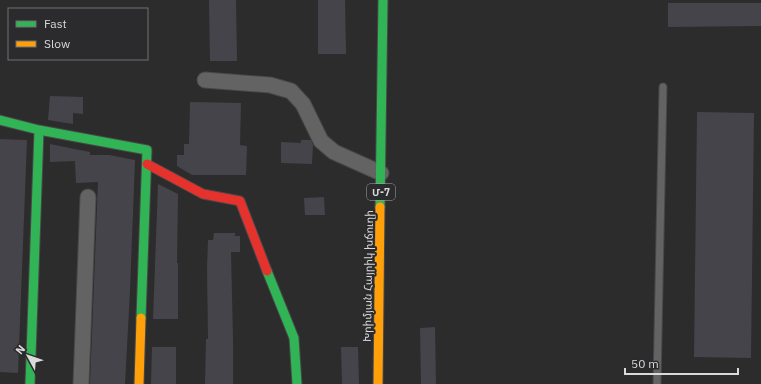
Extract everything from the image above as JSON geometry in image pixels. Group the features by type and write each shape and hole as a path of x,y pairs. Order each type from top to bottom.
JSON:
{"main road":[{"name":"Խրիմյան Հայրիկ խճուղի","path":"378,384 383,0"},
{"path":"0,120 39,130 147,150 140,384"},
{"path":"30,384 39,130"},
{"path":"147,164 203,194 240,201 294,338 296,384"}],"street":[{"path":"205,80 270,85 291,91 303,104 321,141 334,152 381,173"},
{"path":"81,384 88,198"}],"lane":[{"path":"657,384 663,87"}],"building":[{"path":"209,0 236,0 237,61 210,61"},
{"path":"318,0 345,0 346,54 318,54"},
{"path":"668,3 761,3 761,26 668,27"},
{"path":"50,96 83,97 83,114 73,113 73,124 48,120"},
{"path":"190,102 241,103 240,145 247,146 246,175 192,175 177,166 177,155 184,155 184,144 189,144"},
{"path":"697,112 754,113 751,358 694,357"},
{"path":"0,139 27,140 18,373 0,372"},
{"path":"301,140 311,140 313,145 312,164 281,163 281,142 301,143"},
{"path":"50,144 90,152 90,155 109,155 135,160 125,384 90,384 98,182 76,183 75,161 50,162"},
{"path":"158,184 178,194 178,319 153,319"},
{"path":"324,197 325,215 305,215 304,198"},
{"path":"214,233 235,233 235,236 240,236 240,252 231,252 233,384 205,384 206,339 208,339 208,240 213,240"},
{"path":"435,327 436,384 421,384 420,328"},
{"path":"152,347 176,347 176,384 151,384"},
{"path":"341,347 358,347 359,384 342,384"}],"traffic: fast":[{"path":"380,207 383,0"},
{"path":"0,120 39,130 147,150 141,318"},
{"path":"30,384 39,130"},
{"path":"267,271 294,338 297,384"}],"traffic: slow":[{"path":"378,384 380,207"},
{"path":"139,384 141,318"}],"traffic: jam":[{"path":"147,164 203,194 240,201 267,271"}]}
